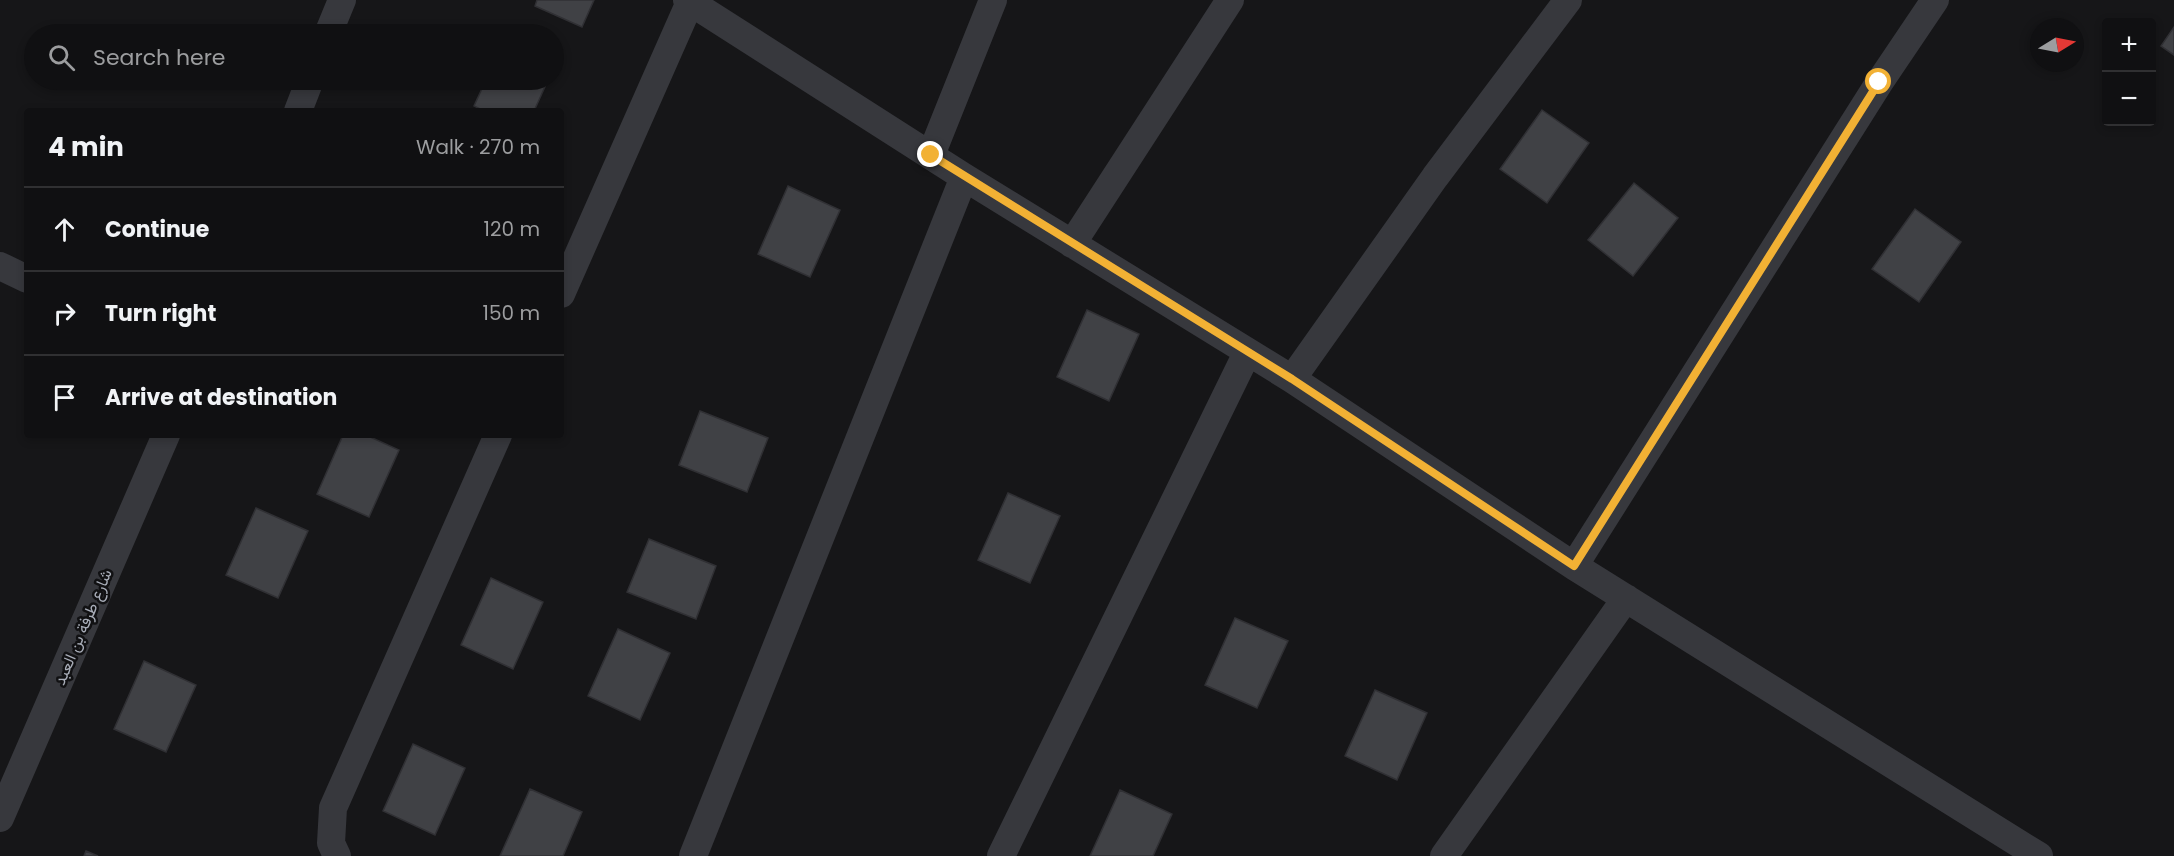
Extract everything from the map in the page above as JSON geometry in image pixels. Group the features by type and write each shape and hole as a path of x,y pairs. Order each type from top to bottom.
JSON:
{"street":[{"path":"332,24 342,0"},
{"path":"931,155 993,0"},
{"path":"1072,244 1230,0"},
{"path":"1292,379 1435,177 1568,0"},
{"path":"1574,566 1873,93 1935,0"},
{"path":"564,287 689,1 964,177 1292,379 1574,566 2039,856"},
{"path":"299,108 306,90"},
{"path":"693,856 964,177"},
{"path":"0,266 24,278"},
{"path":"1001,856 1247,353"},
{"name":"شارع طرفة بن العبد","path":"0,818 165,438"},
{"path":"337,856 332,843 333,808 497,438"},
{"path":"1444,856 1626,598"}],"building":[{"path":"537,0 594,0 582,27 535,6"},
{"path":"2174,27 2174,55 2161,46"},
{"path":"481,90 543,90 535,108 478,108 474,106"},
{"path":"1542,110 1589,143 1547,203 1500,169"},
{"path":"1634,183 1678,218 1633,276 1588,240"},
{"path":"788,186 840,210 810,277 758,254"},
{"path":"1915,209 1961,242 1919,302 1872,269"},
{"path":"1087,310 1139,334 1109,401 1057,377"},
{"path":"700,411 768,438 747,492 679,465"},
{"path":"342,438 373,438 399,450 369,517 317,494"},
{"path":"1008,493 1060,516 1030,583 978,560"},
{"path":"256,508 308,531 278,598 226,575"},
{"path":"649,539 716,566 696,619 627,592"},
{"path":"491,578 543,602 513,669 461,645"},
{"path":"1235,618 1288,641 1257,708 1205,685"},
{"path":"618,629 670,653 640,720 588,696"},
{"path":"144,661 196,685 166,752 114,729"},
{"path":"1375,690 1427,713 1397,780 1345,756"},
{"path":"413,744 465,768 435,835 383,811"},
{"path":"530,789 582,812 563,856 500,856"},
{"path":"1120,790 1172,814 1153,856 1090,856"},
{"path":"86,851 98,856 84,856"}],"route":[{"path":"931,155 1292,379 1574,566 1879,82"}]}
